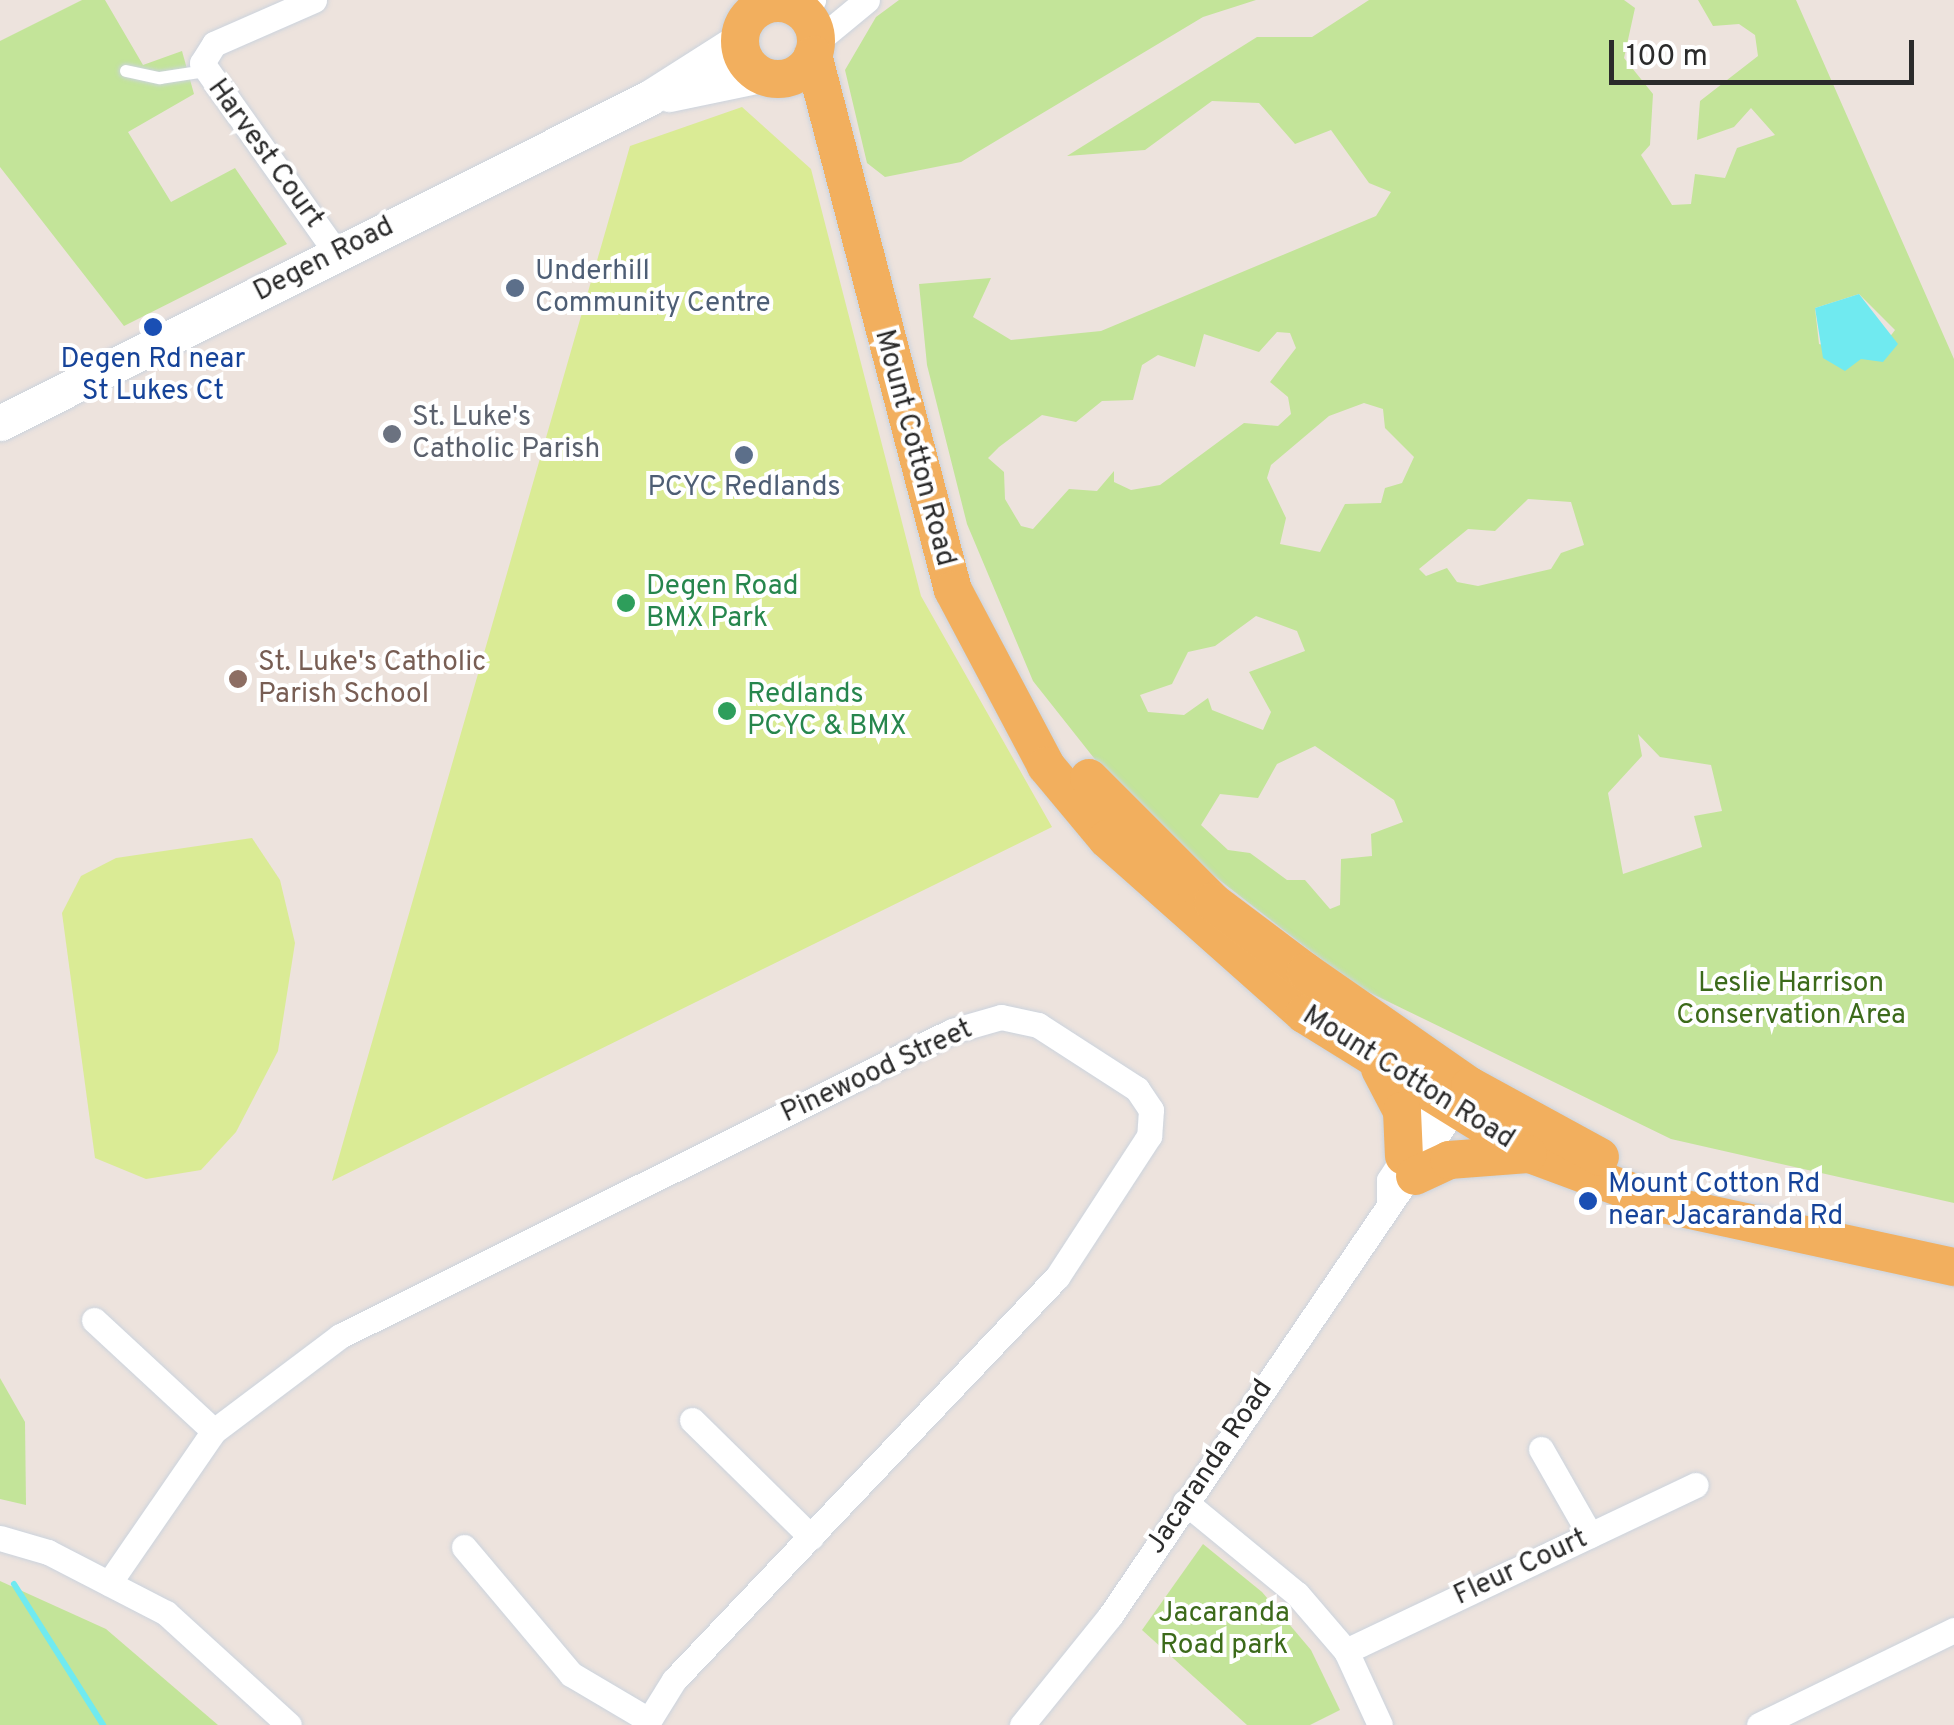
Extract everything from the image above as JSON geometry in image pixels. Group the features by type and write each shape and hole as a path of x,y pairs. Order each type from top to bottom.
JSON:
{"main road":[{"name":"Mount Cotton Road","path":"788,2 815,48 837,154 927,515 953,590 1032,726 1046,766 1155,886 1378,1066 1658,1176 1954,1240"},
{"path":"736,22 788,2"},
{"name":"Mount Cotton Road","path":"736,22 770,77 837,154"},
{"path":"770,77 815,48"},
{"name":"Mount Cotton Road","path":"1032,726 1213,902 1530,1154 1666,1205 1954,1267"},
{"path":"1378,1066 1402,1112 1403,1178 1448,1160 1530,1154"}],"street":[{"name":"Harvest Court","path":"314,0 214,44 206,71 336,254"},
{"path":"815,48 868,0"},
{"name":"Degen Road","path":"0,423 649,98 736,22"},
{"name":"Degen Road","path":"649,98 770,77"},
{"name":"Pinewood Street","path":"109,1583 214,1431 340,1336 952,1032 1001,1016 1038,1025 1137,1089 1151,1110 1149,1136 1023,1321 811,1537 646,1722"},
{"name":"Jacaranda Road","path":"1022,1725 1185,1502 1455,1095"},
{"path":"94,1320 214,1431"},
{"path":"692,1420 811,1537"},
{"path":"1541,1448 1590,1535"},
{"name":"Fleur Court","path":"1346,1651 1696,1485"},
{"path":"1185,1502 1246,1544 1346,1651 1380,1725"},
{"path":"0,1538 109,1583 214,1648 288,1725"},
{"path":"464,1546 571,1674 646,1722"},
{"path":"1759,1725 1954,1630"}],"lane":[{"path":"126,71 160,78 206,71"}],"green space":[{"path":"82,0 105,0 143,65 182,51 194,94 128,132 171,202 235,168 287,244 124,326 0,167 0,41"},
{"path":"899,0 1256,0 1203,17 961,162 885,177 867,163 845,70 876,17"},
{"name":"Leslie Harrison Conservation Area","path":"1369,0 1624,0 1635,8 1624,58 1653,94 1650,145 1641,155 1672,205 1691,204 1695,174 1725,178 1737,148 1775,135 1751,108 1734,127 1697,140 1700,101 1758,56 1755,35 1739,24 1713,26 1698,0 1796,0 1954,359 1954,1203 1671,1139 1354,985 1213,875 1105,772 1033,681 967,524 927,365 919,284 991,278 973,317 1011,340 1101,331 1376,216 1391,192 1369,183 1331,130 1295,144 1259,103 1212,101 1145,150 1067,156 1257,37 1312,37","holes":["1859,294 1895,330 1873,359 1819,344 1815,308","1277,332 1290,333 1296,348 1270,382 1288,397 1291,414 1278,426 1244,423 1160,485 1131,490 1114,482 1114,471 1097,491 1069,489 1033,529 1021,526 1005,499 1004,472 988,458 1042,415 1076,422 1102,401 1133,400 1142,365 1158,355 1195,367 1204,334 1259,352","1364,403 1383,409 1385,428 1414,457 1402,483 1385,488 1381,503 1345,504 1320,552 1280,544 1286,518 1267,478 1271,465 1329,416","1528,499 1571,502 1584,545 1561,553 1551,569 1478,586 1457,582 1447,568 1426,576 1419,569 1468,529 1495,531","1256,616 1297,631 1305,651 1249,672 1271,712 1263,730 1212,710 1208,698 1184,715 1148,712 1140,695 1172,684 1188,652 1215,646","1638,734 1660,757 1711,765 1722,811 1694,816 1702,847 1623,874 1608,793 1642,756","1315,746 1394,800 1403,822 1371,834 1372,856 1341,859 1340,905 1330,909 1305,880 1287,880 1250,853 1228,850 1201,825 1220,794 1258,798 1277,764"]},
{"name":"Redlands PCYC & BMX","path":"742,107 811,169 921,596 1052,827 332,1181 630,146"},
{"path":"252,838 280,880 295,943 278,1051 236,1132 201,1170 146,1179 95,1158 62,913 81,876 116,858"},
{"path":"0,1378 25,1422 26,1505 0,1499"},
{"name":"Jacaranda Road park","path":"1203,1544 1262,1592 1311,1650 1340,1710 1310,1725 1247,1725 1142,1630"},
{"path":"0,1581 106,1629 218,1725 0,1725"}],"water":[{"path":"1859,294 1898,344 1883,362 1861,359 1845,371 1823,358 1815,308"}],"waterway":[{"path":"14,1584 103,1725"}],"place":[{"name":"Underhill Community Centre","path":"515,288"},
{"name":"Degen Rd near St Lukes Ct","path":"153,327"},
{"name":"St. Luke's Catholic Parish","path":"392,434"},
{"name":"PCYC Redlands","path":"744,455"},
{"name":"Degen Road BMX Park","path":"626,603"},
{"name":"St. Luke's Catholic Parish School","path":"238,679"},
{"name":"Redlands PCYC & BMX","path":"727,711"},
{"name":"Mount Cotton Rd near Jacaranda Rd","path":"1588,1201"}]}
